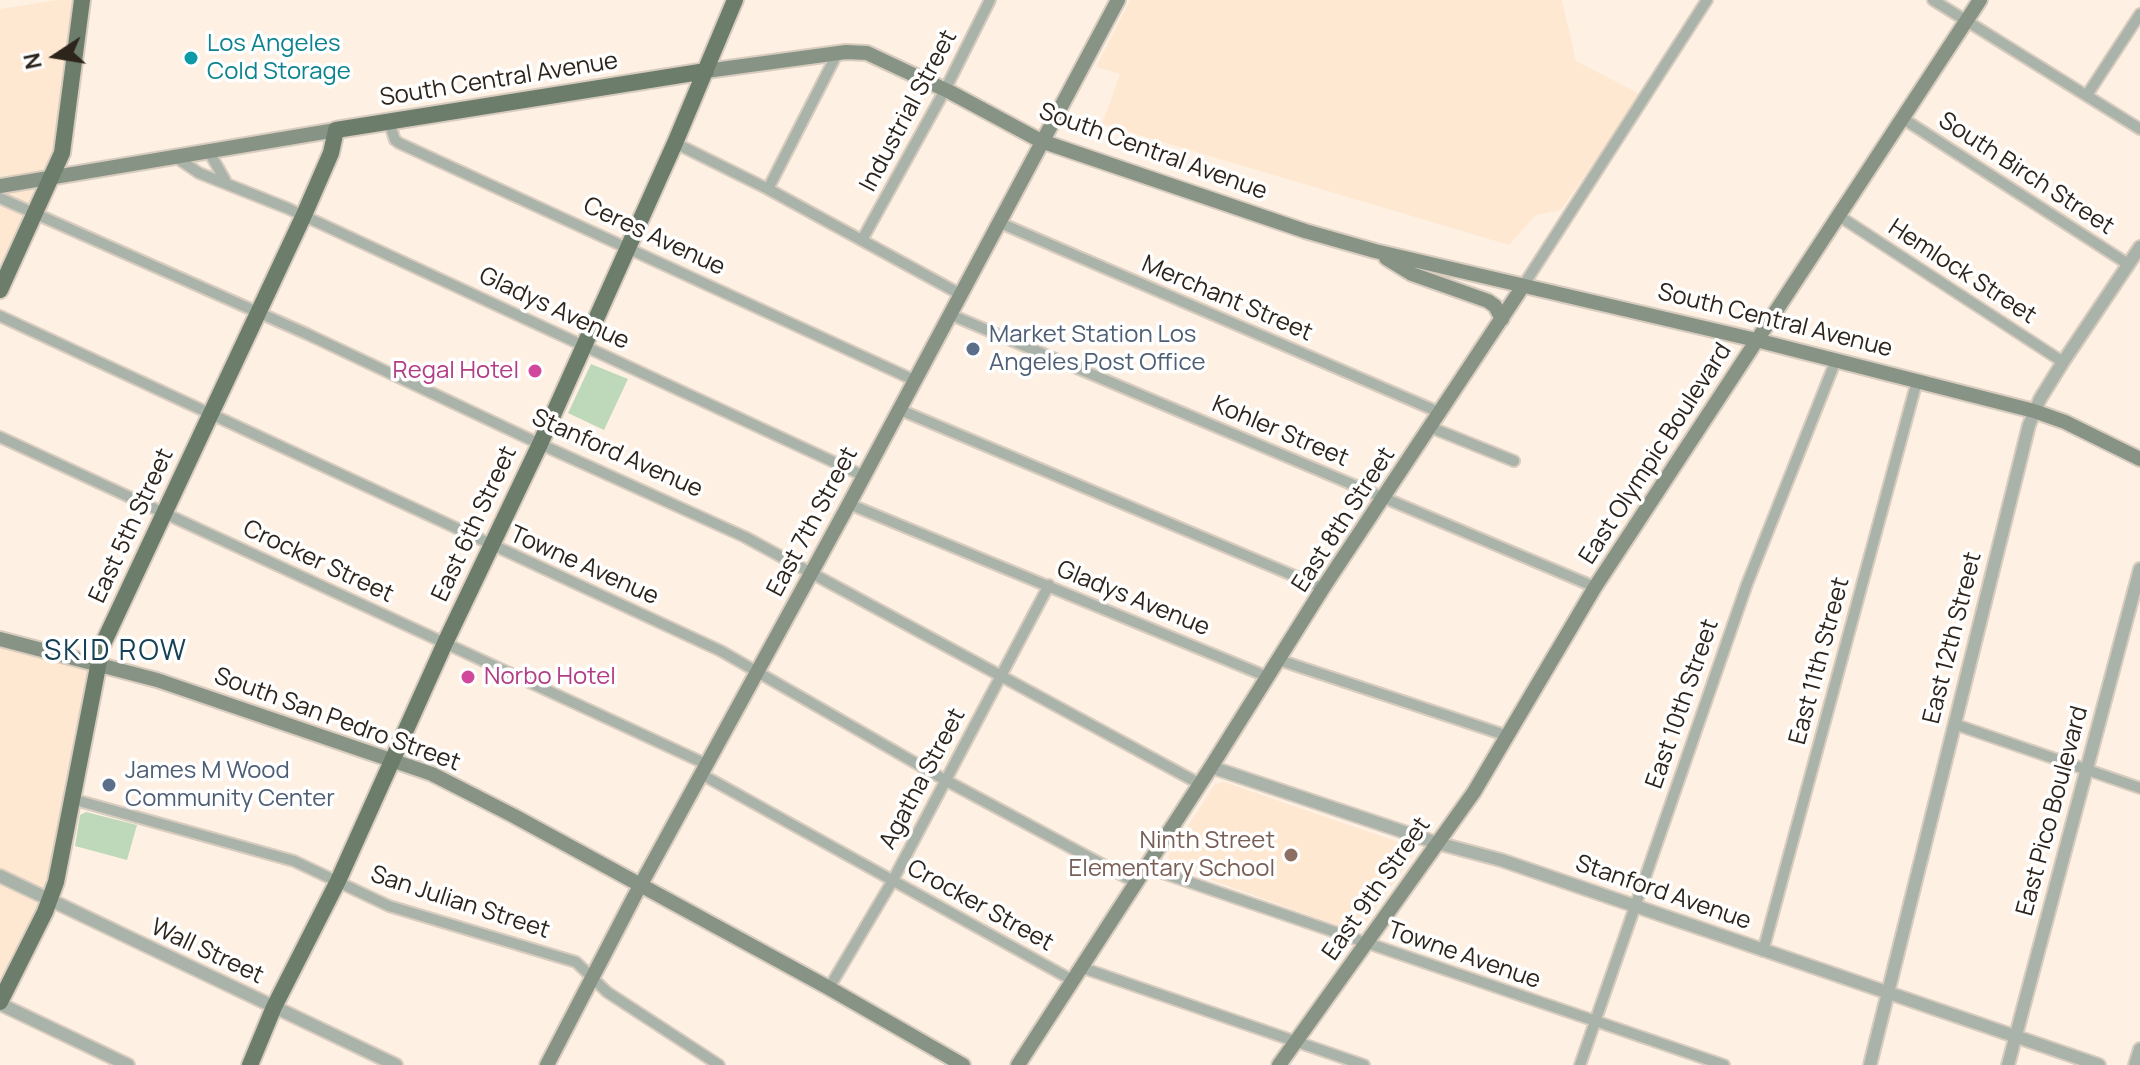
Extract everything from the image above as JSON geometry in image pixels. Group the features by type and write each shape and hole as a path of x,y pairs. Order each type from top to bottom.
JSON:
{"main road":[{"path":"0,290 62,153 82,0"},
{"name":"East 6th Street","path":"250,1065 274,1007 338,881 445,643 540,444 675,143 735,0"},
{"name":"East 7th Street","path":"547,1065 1118,0"},
{"name":"East Olympic Boulevard","path":"1508,736 1595,587 1980,0"},
{"name":"South Central Avenue","path":"0,186 706,71 861,52 877,56 1041,141 1305,231 1375,251 1756,340 2034,411 2065,422 2140,459"},
{"name":"East 5th Street","path":"0,1003 50,901 59,870 98,663 106,637 304,215 331,153 336,130"},
{"path":"1375,251 1412,274 1488,301 1495,306 1502,319"},
{"name":"East 8th Street","path":"1018,1065 1323,588 1432,428 1523,286"},
{"name":"South San Pedro Street","path":"0,639 157,680 394,760 458,786 829,988"},
{"name":"East 9th Street","path":"1279,1065 1474,792 1508,736"},
{"path":"829,988 947,1059 963,1065"}],"street":[{"name":"Industrial Street","path":"862,240 945,90 990,0"},
{"name":"East 8th Street","path":"1523,286 1707,0"},
{"path":"1933,0 2140,129"},
{"path":"2087,95 2140,14"},
{"path":"768,189 837,54"},
{"name":"South Birch Street","path":"1902,118 2128,264"},
{"name":"Ceres Avenue","path":"389,122 399,143 914,380"},
{"path":"675,143 768,189 960,294"},
{"path":"208,150 226,182"},
{"name":"Gladys Avenue","path":"174,156 199,173 304,215 864,476"},
{"name":"Stanford Avenue","path":"0,198 635,485 811,571 1200,784"},
{"name":"Hemlock Street","path":"1839,216 2063,362"},
{"name":"Merchant Street","path":"998,222 1441,413"},
{"name":"East 12th Street","path":"1870,1065 2034,411 2140,247"},
{"name":"Kohler Street","path":"949,314 1595,587"},
{"name":"Towne Avenue","path":"0,316 679,631 758,671 945,780 1135,882"},
{"name":"East 10th Street","path":"1580,1065 1747,584 1836,360"},
{"name":"East 11th Street","path":"1763,951 1917,381"},
{"path":"898,409 1323,588"},
{"path":"1432,428 1514,461"},
{"name":"Crocker Street","path":"0,437 445,643 704,769 1072,980"},
{"name":"Gladys Avenue","path":"849,504 1268,677"},
{"name":"East Pico Boulevard","path":"2008,1065 2140,569"},
{"name":"Agatha Street","path":"829,988 893,880 1049,585"},
{"path":"1279,660 1508,736"},
{"path":"1954,724 2140,788"},
{"name":"Stanford Avenue","path":"1211,767 1437,843 1501,860 2099,1065"},
{"name":"San Julian Street","path":"72,799 294,861 389,906 576,962 607,992 719,1065"},
{"name":"Towne Avenue","path":"1145,867 1724,1065"},
{"name":"Wall Street","path":"0,876 396,1065"},
{"name":"Crocker Street","path":"1080,967 1364,1065"},
{"path":"0,1003 128,1065"},
{"path":"2135,1065 2140,1049"}],"shaded area":[{"path":"76,0 59,138 0,270 0,9"},
{"path":"1130,0 1562,0 1576,61 1642,95 1561,210 1536,215 1509,245 1102,124 1120,74 1096,67"},
{"path":"0,634 93,655 50,881 0,983"},
{"name":"Ninth Street Elementary School","path":"1224,782 1401,843 1415,853 1358,933 1170,865 1168,857 1215,784"}],"green space":[{"path":"591,364 628,379 604,430 568,413"},
{"path":"86,812 137,825 127,860 75,846 80,815"}],"place":[{"name":"Los Angeles Cold Storage","path":"191,58"},
{"name":"Market Station Los Angeles Post Office","path":"973,349"},
{"name":"Regal Hotel","path":"535,371"},
{"name":"Norbo Hotel","path":"468,677"},
{"name":"James M Wood Community Center","path":"109,785"},
{"name":"Ninth Street Elementary School","path":"1291,855"}],"district":[{"name":"SKID ROW","path":"116,652"}]}
